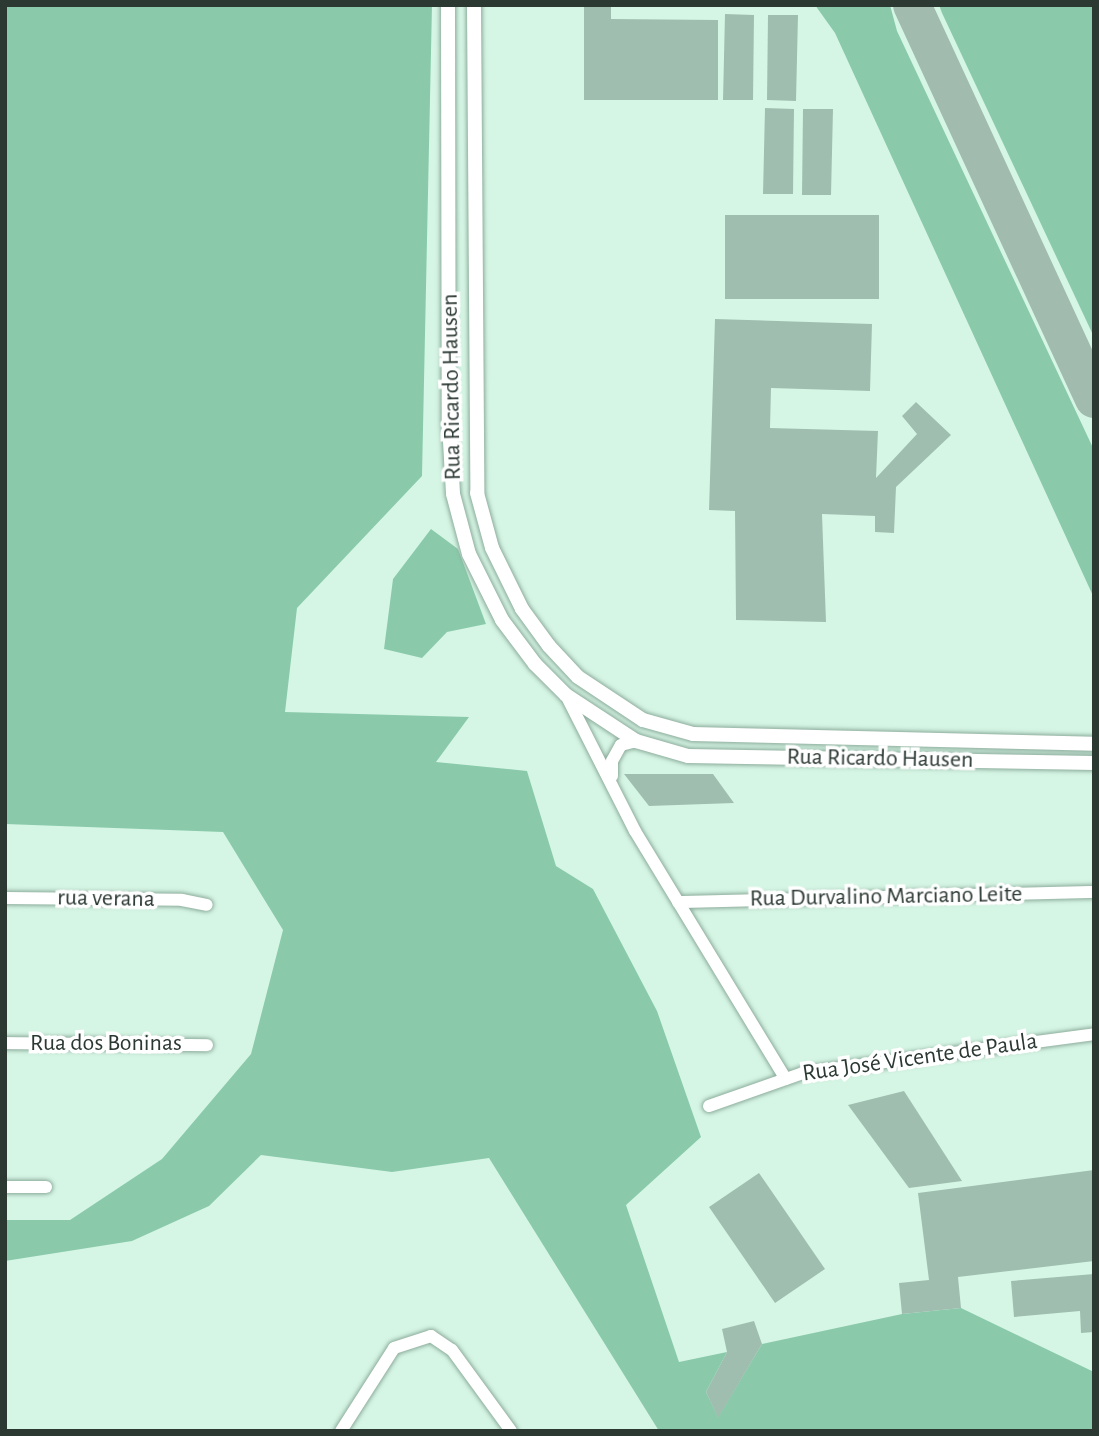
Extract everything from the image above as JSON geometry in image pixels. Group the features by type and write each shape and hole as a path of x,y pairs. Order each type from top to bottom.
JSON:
{"street":[{"name":"Rua Ricardo Hausen","path":"448,5 453,494 469,554 502,620 566,695 636,741 688,755 1094,764"},
{"name":"Rua Ricardo Hausen","path":"474,5 477,493 492,548 522,609 550,646 578,677 643,720 693,734 1094,744"},
{"path":"566,695 678,902 786,1079"},
{"path":"613,783 612,761 621,745 636,741"},
{"name":"Rua Durvalino Marciano Leite","path":"678,902 1094,892"},
{"name":"rua verana","path":"5,898 182,900 207,905"},
{"name":"Rua José Vicente de Paula","path":"709,1106 786,1079 1094,1034"},
{"name":"Rua dos Boninas","path":"5,1043 207,1045"},
{"path":"5,1187 46,1187"},
{"path":"341,1431 394,1348 430,1336 452,1350 509,1430"}],"green space":[{"path":"5,5 432,5 422,476 297,608 285,712 469,717 436,762 527,771 556,866 593,889 657,1011 701,1137 626,1205 679,1362 727,1352 706,1392 718,1417 762,1344 902,1314 961,1308 1094,1372 1094,1431 659,1431 489,1158 392,1172 261,1155 209,1206 132,1241 5,1261 5,1220 70,1220 162,1159 251,1054 283,930 223,832 5,824"},
{"path":"815,5 890,5 897,31 1094,450 1094,598 835,33"},
{"path":"939,5 1094,5 1094,337 942,13"},
{"path":"431,529 458,549 486,624 447,632 422,658 384,649 393,579"}],"building":[{"path":"584,6 611,6 611,19 718,20 718,100 584,100"},
{"path":"725,14 754,15 753,100 723,100"},
{"path":"768,15 798,15 796,101 767,100"},
{"path":"765,108 794,109 793,194 763,194"},
{"path":"803,109 833,109 831,195 802,195"},
{"path":"725,215 879,215 879,299 725,299"},
{"path":"715,319 872,324 870,391 771,388 770,428 878,431 876,478 917,434 902,416 916,402 951,435 896,487 894,533 875,532 875,516 822,514 826,622 736,620 735,511 709,510"},
{"path":"624,774 713,774 734,803 649,806"},
{"path":"904,1091 962,1181 909,1188 848,1105"},
{"path":"1094,1170 1094,1261 958,1277 961,1308 902,1314 899,1283 929,1280 918,1193"},
{"path":"759,1173 825,1269 775,1303 709,1207"},
{"path":"1094,1274 1094,1332 1081,1333 1080,1311 1014,1317 1011,1281"},
{"path":"754,1321 762,1344 718,1418 706,1392 727,1352 722,1329"}],"taxiway":[{"path":"912,5 1094,399"}]}
